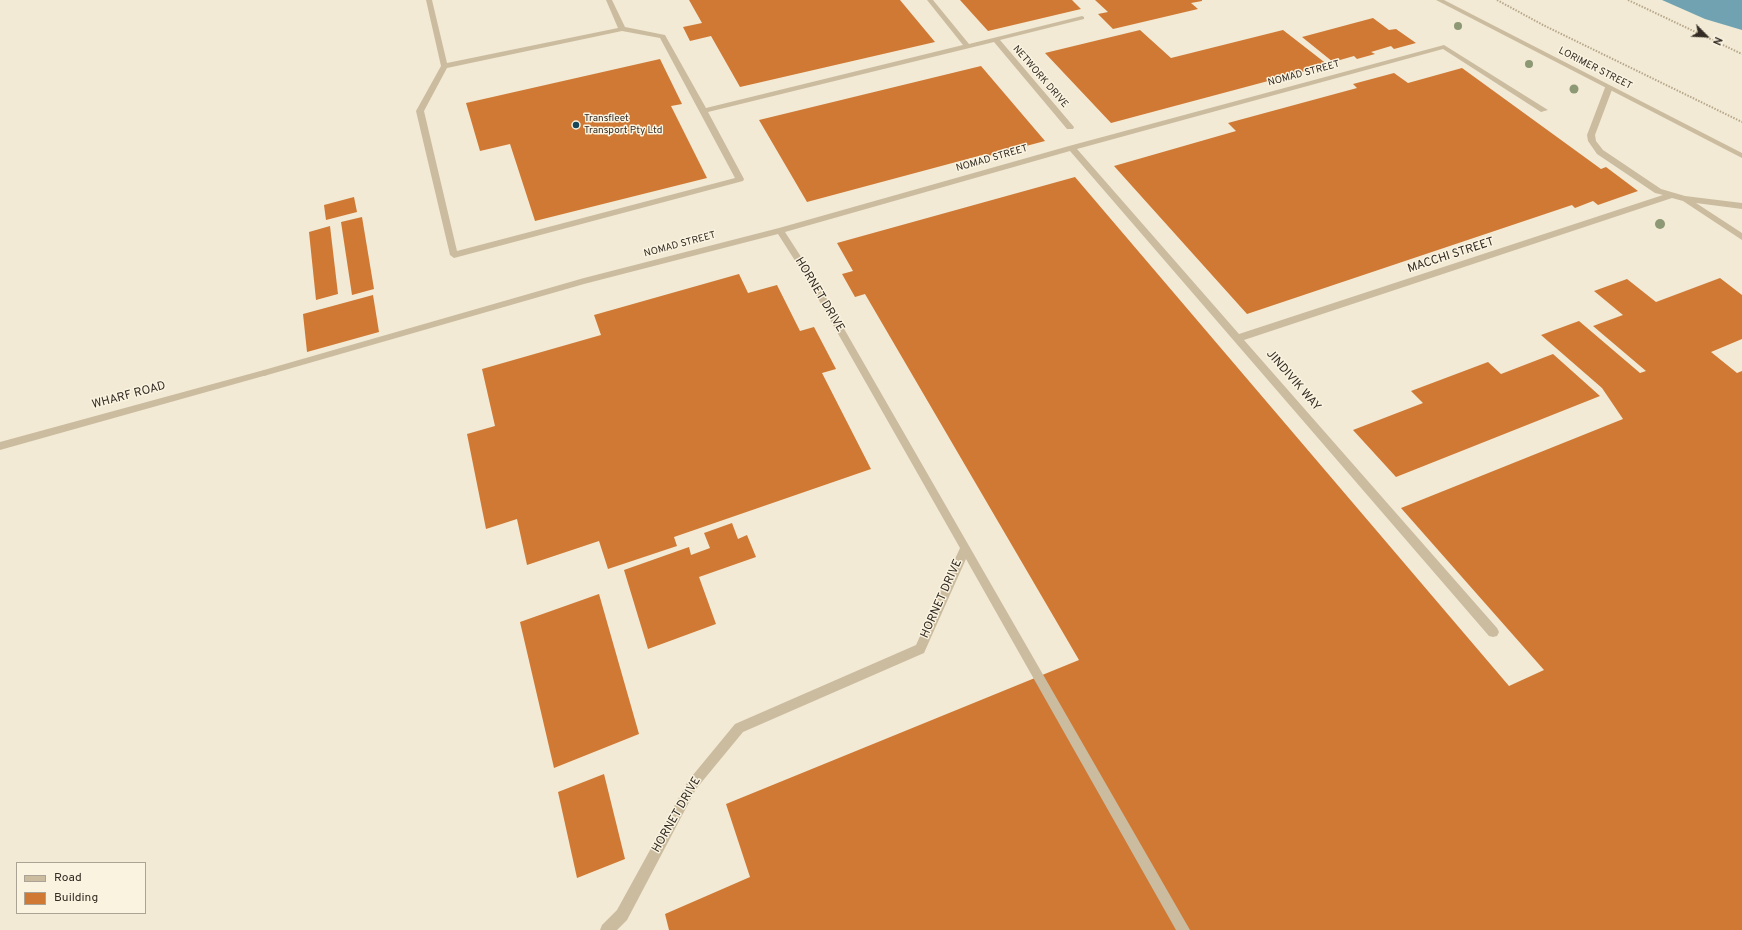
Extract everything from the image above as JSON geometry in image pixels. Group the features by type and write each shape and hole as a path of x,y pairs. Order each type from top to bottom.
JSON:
{"street":[{"path":"429,0 444,66 420,111 454,255 740,179 663,36 622,29 444,66"},
{"path":"609,0 622,29"},
{"path":"930,0 967,46"},
{"name":"LORIMER STREET","path":"1439,0 1742,156"},
{"path":"703,111 1082,18"},
{"name":"NETWORK DRIVE","path":"995,39 1070,127"},
{"name":"NOMAD STREET","path":"264,373 584,282 780,231 1072,148 1444,47 1544,110"},
{"path":"1609,87 1592,130 1592,141 1600,152 1650,187 1684,199 1742,206"},
{"name":"JINDIVIK WAY","path":"1072,148 1239,338 1493,632"},
{"name":"MACCHI STREET","path":"1239,338 1672,195"},
{"path":"1684,199 1742,238"},
{"name":"HORNET DRIVE","path":"607,930 622,915 692,785 739,728 920,649 965,548 812,280 780,231"},
{"name":"WHARF ROAD","path":"0,446 264,373"},
{"path":"965,548 1183,930"}],"path":[{"path":"1496,0 1543,25 1742,122"},
{"path":"1628,0 1742,54"}],"water":[{"path":"1662,0 1742,0 1742,30 1705,19"}],"building":[{"path":"689,0 900,0 935,42 740,87 711,36 690,41 683,27 702,23"},
{"path":"960,0 1072,0 1081,9 988,31"},
{"path":"1095,0 1202,1 1191,3 1198,9 1113,29 1098,14 1108,12"},
{"path":"1373,18 1389,30 1396,29 1416,43 1394,49 1391,46 1371,52 1375,54 1357,59 1354,56 1333,62 1302,37"},
{"path":"1140,30 1171,58 1283,30 1328,65 1111,123 1045,53"},
{"name":"Transfleet Transport Pty Ltd","path":"660,59 682,104 671,106 707,178 535,221 510,144 480,151 466,103"},
{"path":"981,66 1045,141 988,156 986,154 807,202 759,120"},
{"path":"1462,68 1601,169 1606,167 1638,191 1598,205 1593,201 1575,208 1572,205 1247,314 1114,166 1236,131 1228,123 1357,88 1353,84 1394,73 1408,83"},
{"path":"1075,177 1509,686 1544,670 1401,508 1623,419 1602,388 1541,335 1579,321 1640,373 1646,371 1593,326 1623,315 1594,291 1627,279 1656,302 1720,278 1742,295 1742,339 1711,352 1737,373 1742,371 1742,930 669,930 665,914 750,877 726,804 1079,660 865,294 855,297 842,274 853,271 837,243"},
{"path":"354,197 357,212 326,220 324,205"},
{"path":"362,217 374,289 352,295 341,222"},
{"path":"330,226 338,294 316,300 309,232"},
{"path":"739,274 748,293 777,285 800,331 814,327 836,369 822,373 871,469 674,537 677,546 608,569 599,541 527,565 517,519 486,529 467,434 495,426 482,369 601,335 594,315"},
{"path":"373,295 379,332 307,352 303,314"},
{"path":"1553,354 1600,396 1396,477 1353,430 1423,403 1411,391 1488,362 1501,374"},
{"path":"732,523 738,539 747,535 756,557 699,577 716,624 648,649 624,570 689,547 691,555 710,548 704,533"},
{"path":"599,594 639,734 554,768 520,622"},
{"path":"604,774 625,859 577,878 558,792"}],"place":[{"name":"Transfleet Transport Pty Ltd","path":"576,125"}]}
